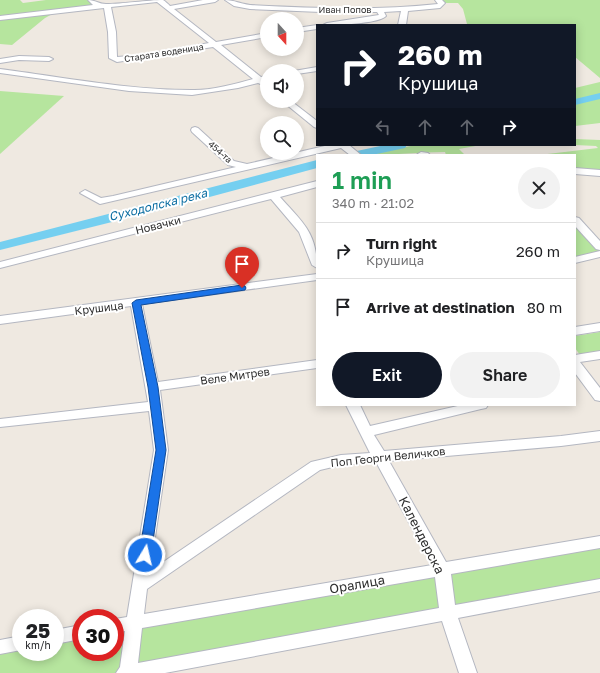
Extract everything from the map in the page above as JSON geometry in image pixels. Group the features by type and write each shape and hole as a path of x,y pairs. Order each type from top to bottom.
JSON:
{"street":[{"path":"91,0 97,5 107,6"},
{"path":"0,18 158,0 260,77"},
{"path":"168,8 190,2 215,0"},
{"name":"Иван Попов","path":"228,0 236,5 250,7 336,11 405,9 439,3"},
{"name":"Старата воденица","path":"107,6 112,32 113,58 117,60 260,37"},
{"path":"402,24 405,9"},
{"path":"335,24 380,18 383,16 379,10"},
{"path":"304,29 316,27"},
{"path":"0,61 19,58 49,59"},
{"path":"304,71 316,69"},
{"path":"0,71 129,89 186,93 211,91 260,80"},
{"path":"295,108 316,124"},
{"name":"454-та","path":"195,130 231,163 248,167"},
{"path":"85,194 100,201 113,199 338,146"},
{"path":"343,146 354,154"},
{"path":"576,171 600,173"},
{"name":"Новачки","path":"0,265 316,184"},
{"path":"273,195 304,231 316,262"},
{"path":"576,221 600,247"},
{"path":"576,260 600,254"},
{"name":"Крушица","path":"0,320 136,303 316,277"},
{"path":"136,303 153,387 161,450 127,673 600,585"},
{"path":"576,331 600,327"},
{"path":"576,359 600,355"},
{"name":"Веле Митрев","path":"153,387 316,364"},
{"path":"576,365 600,398"},
{"path":"0,423 155,406"},
{"name":"Календерска","path":"353,406 366,432 442,569 448,613 468,673"},
{"path":"366,432 477,406"},
{"name":"Поп Георги Величков","path":"140,586 316,466 341,460 600,436"},
{"name":"Оралица","path":"124,625 600,542"},
{"path":"0,647 12,645"}],"green space":[{"path":"0,0 20,0 23,3 46,0 87,0 94,6 58,11 45,18 12,45 0,44"},
{"path":"442,0 600,0 600,78 576,58 576,24 467,24 463,9 458,3 445,3"},
{"path":"600,82 600,123 576,126 576,88"},
{"path":"0,91 64,96 0,154"},
{"path":"576,139 600,140 600,172 576,169 576,154 547,154 598,148 596,146 576,145"},
{"path":"410,146 476,146 459,149 464,154 446,154 445,152 374,154"},
{"path":"576,221 600,247 600,254 576,260"},
{"path":"600,332 600,352 580,355 576,349 576,336"},
{"path":"600,542 600,585 125,673 0,673 0,647 12,645 12,661 64,661 64,635 72,634 72,661 124,661 124,624"}],"waterway":[{"name":"Суходолска река","path":"576,102 600,96"},
{"name":"Суходолска река","path":"360,154 396,146"},
{"name":"Суходолска река","path":"0,246 316,164"}],"route":[{"path":"145,555 161,450 153,387 136,303 242,288"}]}
